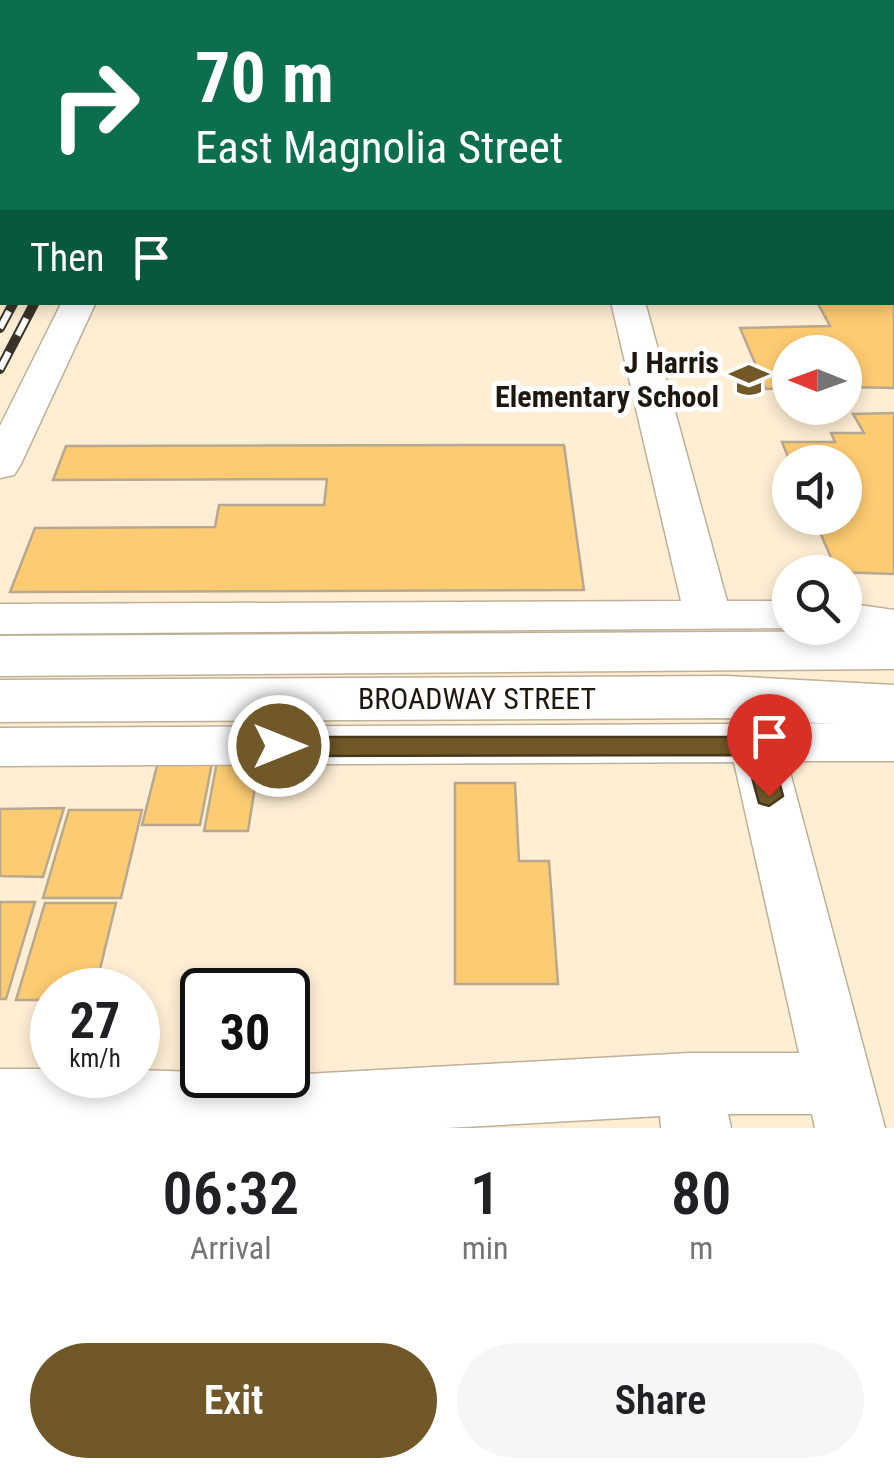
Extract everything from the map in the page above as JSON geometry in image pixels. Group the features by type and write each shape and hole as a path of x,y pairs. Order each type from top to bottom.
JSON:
{"main road":[{"name":"BROADWAY STREET","path":"0,656 894,650"},
{"name":"BROADWAY STREET","path":"0,701 726,698 894,706"}],"street":[{"path":"0,466 78,305"},
{"path":"629,305 707,614"},
{"path":"0,619 772,616"},
{"path":"862,620 894,624"},
{"name":"BROADWAY STREET","path":"0,747 757,746 894,742"},
{"path":"0,1100 845,1105 757,746"}],"building":[{"path":"819,305 894,305 894,388 862,387 862,335 772,335 772,389 766,389 740,328 830,326"},
{"path":"894,413 894,574 862,573 862,555 830,555 821,535 862,535 862,445 782,442 835,442 831,433 864,433 859,425 862,414"},
{"path":"564,445 584,590 10,592 35,528 215,527 219,505 324,505 327,479 53,480 66,446"},
{"path":"159,758 213,758 200,825 142,825"},
{"path":"217,762 259,762 248,831 204,831"},
{"path":"455,783 515,783 519,861 549,861 558,984 455,984"},
{"path":"64,808 43,877 0,876 0,809"},
{"path":"69,810 142,810 121,898 43,898"},
{"path":"0,902 35,902 6,999 0,999"},
{"path":"45,903 116,903 100,968 30,968 30,1000 16,1000"}],"railway":[{"path":"0,328 12,305"},
{"path":"0,369 33,305"}],"place":[{"name":"J Harris Elementary School","path":"749,380"}],"route":[{"path":"279,746 757,746 769,796"}]}
